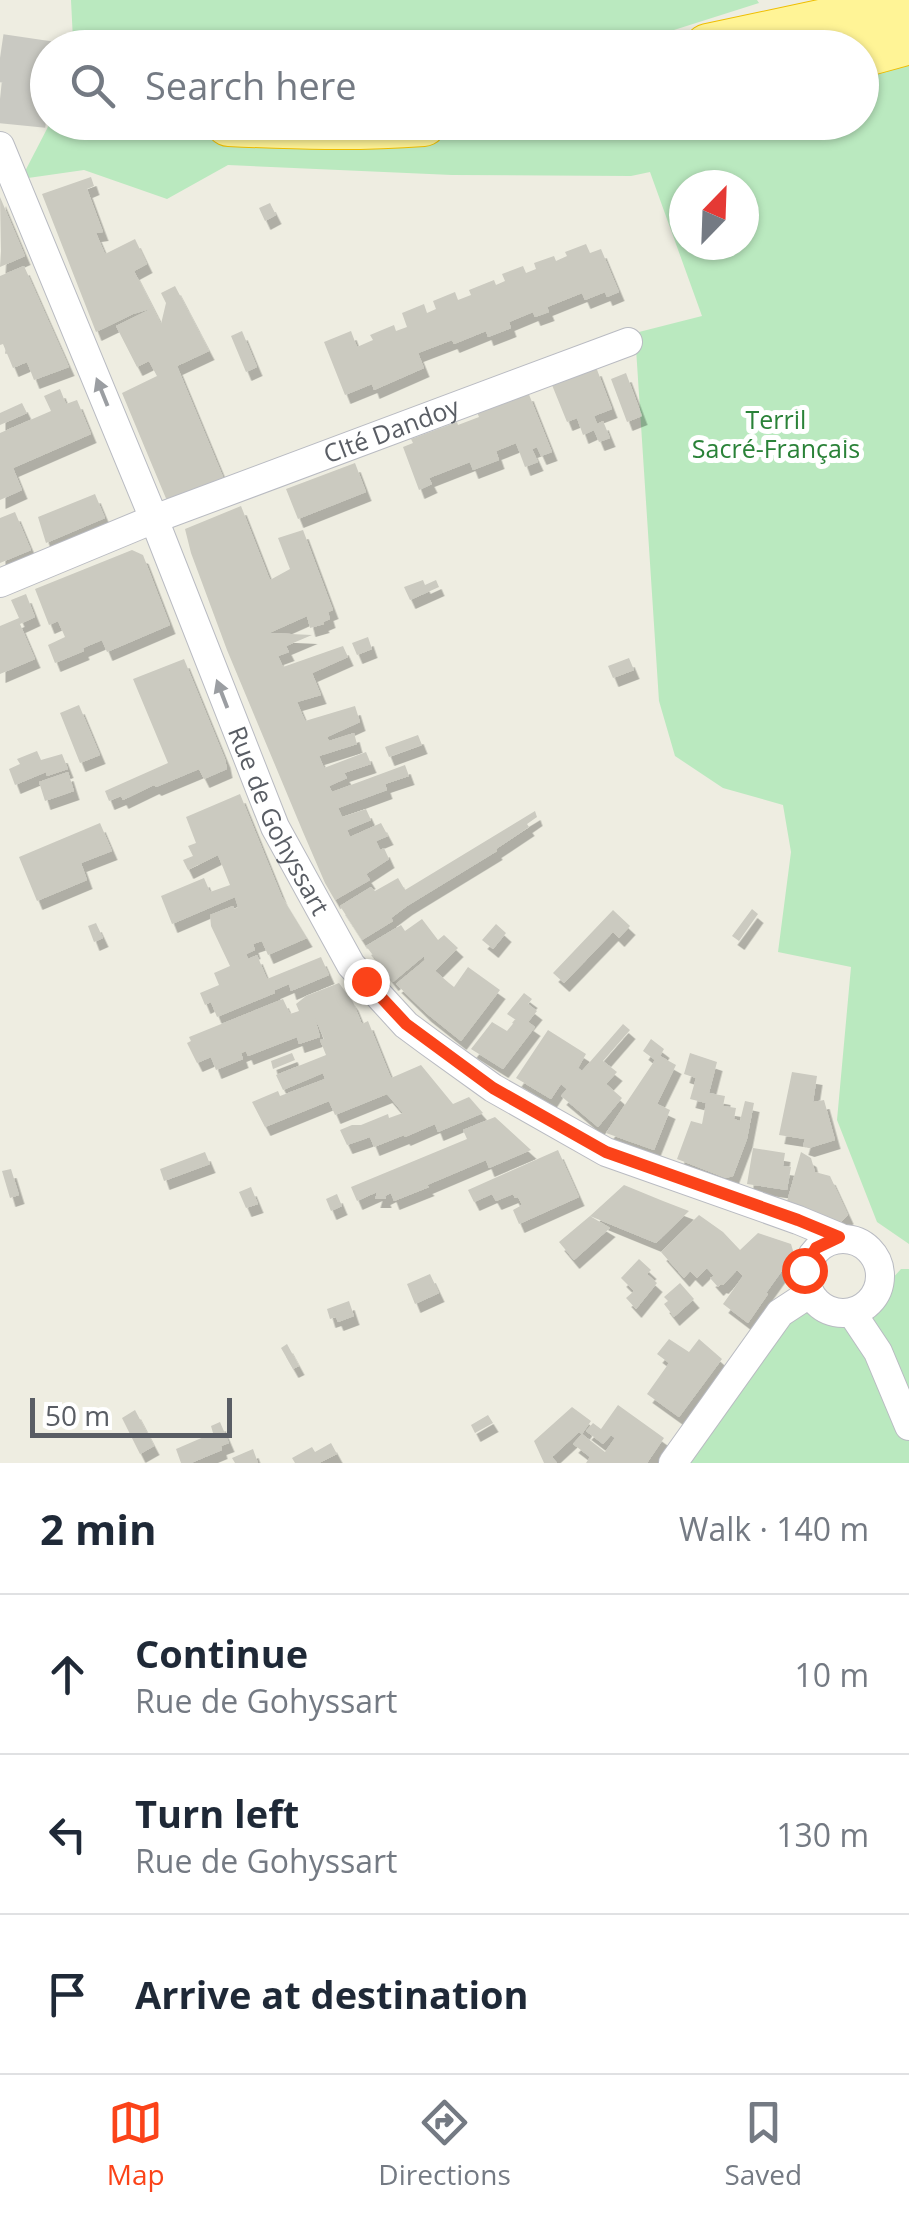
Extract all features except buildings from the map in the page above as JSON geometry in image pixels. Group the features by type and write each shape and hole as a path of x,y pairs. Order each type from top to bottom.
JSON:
{"highway":[{"path":"792,30 909,2"},
{"path":"879,48 909,40"}],"street":[{"name":"Rue de Gohyssart","path":"0,146 154,519 275,828 350,965 406,1024 493,1088 606,1152 839,1237 860,1241 895,1278 872,1301 852,1313"},
{"name":"CIté Dandoy","path":"0,583 154,519 628,342"},
{"path":"839,1237 816,1248 804,1270 809,1294 828,1311 852,1313 878,1352 909,1426"},
{"path":"674,1463 780,1312 809,1294"}],"green space":[{"path":"71,0 759,3 674,30 72,30"},
{"name":"Terril Sacré-Français","path":"909,62 909,1244 877,1222 837,1120 851,967 778,952 791,852 783,805 723,788 675,756 659,701 635,333 702,316 682,260 759,260 759,170 669,170 669,225 650,172 631,176 452,175 228,165 167,199 84,170 21,179 41,140 879,140 879,68"},
{"path":"901,1269 909,1269 909,1463 678,1463 793,1310 857,1317"}],"tunnel":[{"path":"0,58 30,62"},
{"path":"0,99 30,102"}],"route":[{"path":"366,981 406,1024 493,1088 606,1152 839,1237 816,1248 804,1270"}]}
